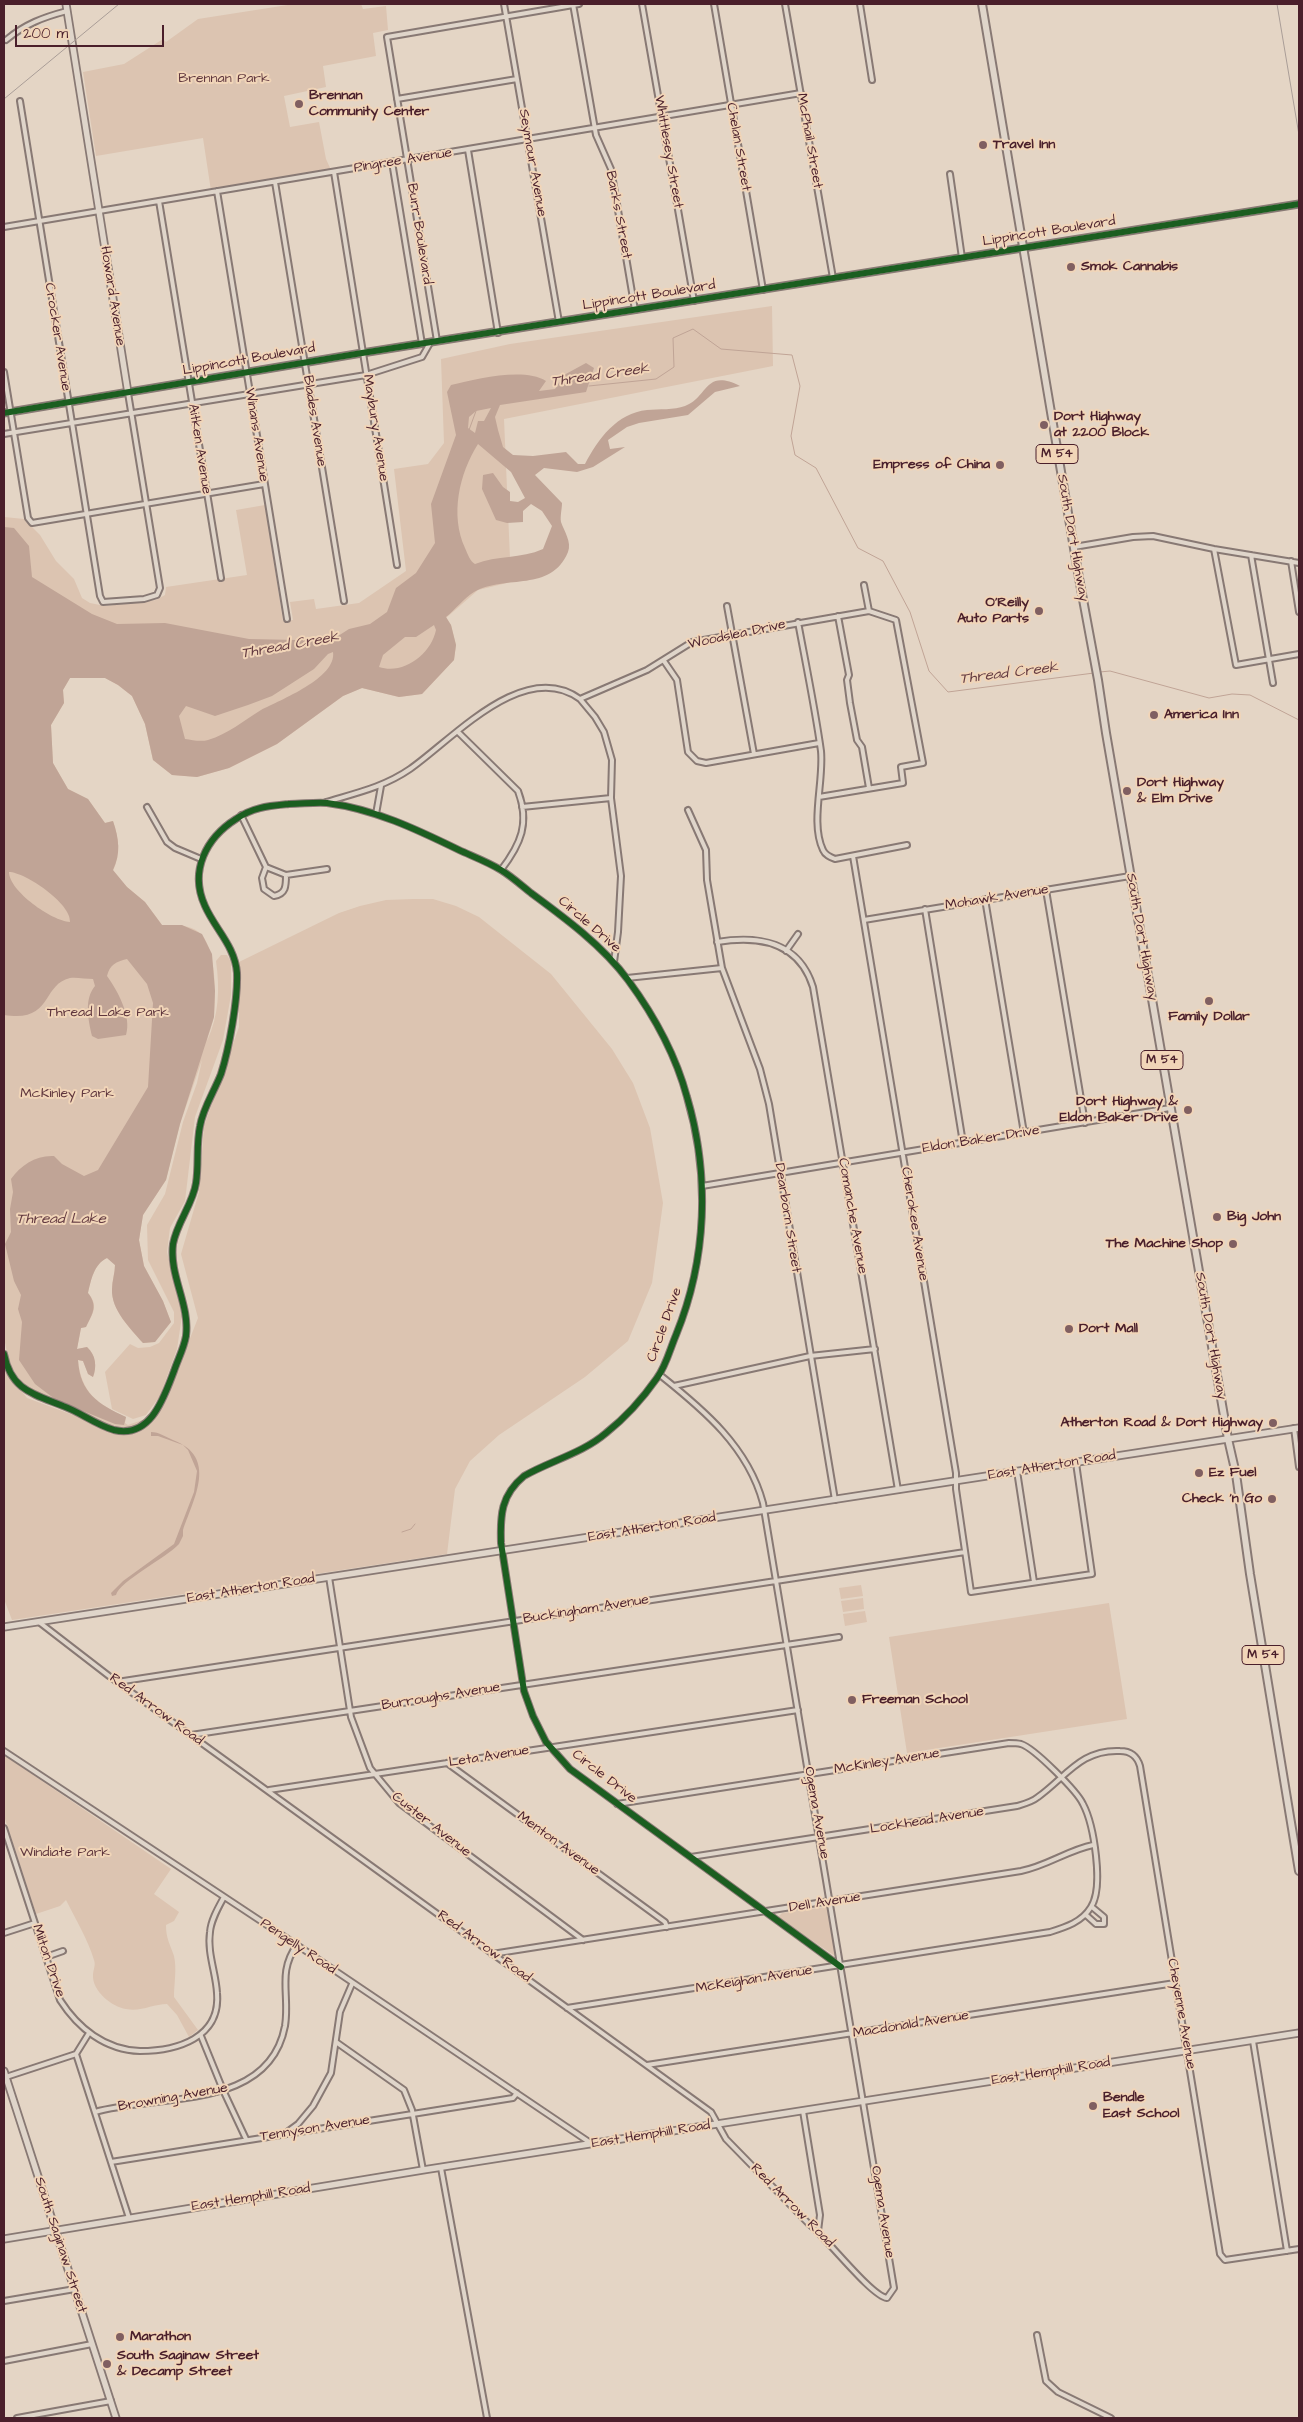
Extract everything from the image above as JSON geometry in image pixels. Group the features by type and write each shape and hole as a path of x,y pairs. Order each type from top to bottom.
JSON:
{"main road":[{"name":"South Dort Highway","path":"982,4 1022,249 1098,680 1170,1108 1228,1439 1236,1474 1250,1574 1299,1871"}],"street":[{"name":"Howard Avenue","path":"66,4 160,588 157,595 144,599 104,602"},
{"name":"Seymour Avenue","path":"504,4 559,323"},
{"path":"506,16 575,4"},
{"name":"Barks Street","path":"575,4 595,128 599,146 611,169 635,310"},
{"name":"Whittlesey Street","path":"642,4 694,300"},
{"name":"Chelan Street","path":"714,4 763,290"},
{"name":"McPhail Street","path":"786,4 832,278"},
{"path":"860,4 872,80"},
{"path":"6,40 22,27 38,19 67,11"},
{"name":"Burr Boulevard","path":"438,342 387,37 506,16"},
{"path":"397,99 517,79"},
{"name":"Pingree Avenue","path":"4,227 801,93"},
{"name":"Crocker Avenue","path":"20,101 86,514 100,596 104,602"},
{"path":"468,150 498,333"},
{"name":"Burr Boulevard","path":"392,162 422,344"},
{"name":"Maybury Avenue","path":"334,172 397,565"},
{"path":"950,174 962,258"},
{"name":"Blades Avenue","path":"275,182 344,601"},
{"name":"Winans Avenue","path":"217,192 287,619"},
{"name":"Aitken Avenue","path":"159,201 221,578"},
{"name":"Lippincott Boulevard","path":"7,413 247,374 362,353 498,333 1299,204"},
{"path":"4,434 366,375 422,356 430,343"},
{"path":"4,372 7,413 13,433 28,518 32,523 264,484"},
{"path":"1074,547 1132,537 1153,536 1214,549 1299,563"},
{"path":"1214,549 1236,665 1299,654"},
{"path":"1251,555 1274,683"},
{"path":"1290,561 1299,612"},
{"path":"864,585 869,611"},
{"path":"727,606 754,754"},
{"name":"Woodslea Drive","path":"580,699 664,661 683,646 692,642 869,611 896,620 923,764 900,767 903,783 869,788"},
{"path":"819,797 869,788 862,747 857,740 850,703 847,680 849,675 838,616"},
{"path":"798,622 819,743 822,773 818,820 823,850 827,856 835,859 907,845"},
{"path":"664,661 677,680 688,752 701,763 819,743"},
{"path":"324,802 381,786 410,769 497,702 527,690 558,688 572,693 596,716 609,744 612,760 611,798 621,876 618,932 614,962"},
{"path":"458,732 518,791 525,816 522,834 513,854 501,870"},
{"path":"376,814 381,786"},
{"path":"522,807 611,798"},
{"name":"Circle Drive","path":"201,859 218,832 241,815 259,807 324,802 403,822 501,870 552,908 614,962 627,978 664,1040 683,1083 695,1128 702,1186 702,1226 695,1273 681,1323 660,1375 616,1425 600,1438 547,1463 514,1484 506,1496 501,1511 501,1543 504,1551 523,1684 533,1716 550,1748 570,1769 841,1966"},
{"path":"4,1354 6,1364 22,1387 37,1398 65,1406 112,1429 129,1430 148,1422 157,1412 167,1392 183,1348 186,1325 184,1305 174,1270 173,1246 175,1235 196,1183 200,1124 224,1061 237,984 235,959 205,907 198,885 201,859 175,848 167,842 147,807"},
{"name":"Dearborn Street","path":"688,810 706,850 707,880 722,968 762,1078 769,1104 779,1174 835,1500"},
{"path":"241,815 266,867 286,875 327,868"},
{"name":"Cherokee Avenue","path":"853,856 956,1481 971,1592 1034,1582"},
{"path":"266,867 262,878 262,885 274,896 284,891 286,875"},
{"name":"Mohawk Avenue","path":"864,920 1130,876"},
{"path":"1046,890 1084,1122"},
{"path":"985,899 1024,1133"},
{"path":"925,910 963,1143"},
{"path":"786,951 798,934"},
{"name":"Comanche Avenue","path":"717,942 752,938 773,943 786,951 810,975 898,1490"},
{"path":"627,978 722,968"},
{"name":"Eldon Baker Drive","path":"702,1186 1170,1108"},
{"path":"674,1386 810,1356 875,1348"},
{"name":"Ogema Avenue","path":"660,1375 703,1411 738,1449 758,1483 765,1510 894,2288"},
{"path":"1297,1428 1299,1468"},
{"name":"East Atherton Road","path":"4,1627 1297,1428"},
{"path":"1018,1471 1034,1582 1092,1574 1076,1463"},
{"name":"Buckingham Avenue","path":"117,1682 965,1552"},
{"name":"Custer Avenue","path":"329,1577 350,1712 359,1744 374,1774 399,1803 583,1940"},
{"name":"Red Arrow Road","path":"38,1622 117,1682 711,2112 726,2139 881,2297 888,2298 894,2288"},
{"name":"Burroughs Avenue","path":"192,1736 839,1637"},
{"name":"Leta Avenue","path":"268,1790 798,1710"},
{"name":"McKinley Avenue","path":"617,1804 1009,1743 1021,1744 1029,1748 1060,1776"},
{"name":"Pengelly Road","path":"4,1751 297,1945 352,1984 592,2144"},
{"name":"Lockhead Avenue","path":"691,1857 1017,1806 1038,1797 1060,1776 1083,1760 1114,1751 1132,1753 1140,1766"},
{"name":"Menton Avenue","path":"447,1763 665,1922 667,1927"},
{"name":"Cheyenne Avenue","path":"1140,1766 1220,2254 1225,2260 1287,2251"},
{"path":"1060,1776 1086,1808 1099,1880 1097,1896 1092,1907 1106,1919 1104,1924 1096,1924 1087,1913"},
{"name":"Milton Drive","path":"4,1828 60,2000 75,2021 89,2033 105,2042 137,2051 175,2048 200,2036"},
{"name":"Dell Avenue","path":"492,1954 1029,1870 1077,1848 1093,1845"},
{"path":"224,1897 210,1930 209,1946 218,1994 216,2010 211,2022 200,2036 246,2140"},
{"name":"McKeighan Avenue","path":"567,2008 1050,1932 1065,1927 1087,1913 1092,1907"},
{"path":"4,1933 35,1923"},
{"name":"Browning Avenue","path":"95,2112 223,2090 249,2080 262,2071 277,2050 285,2024 284,1976 286,1965 297,1945"},
{"path":"46,1957 63,1951"},
{"path":"286,2133 298,2124 322,2092 331,2073 340,2012 352,1984"},
{"name":"Macdonald Avenue","path":"646,2066 1175,1984"},
{"path":"5,2074 76,2054 89,2033"},
{"name":"East Hemphill Road","path":"4,2239 422,2170 1299,2033"},
{"path":"1253,2041 1287,2251 1299,2249"},
{"path":"336,2042 398,2084 408,2098 422,2170"},
{"path":"76,2054 129,2218"},
{"name":"South Saginaw Street","path":"5,2074 116,2418"},
{"name":"Tennyson Avenue","path":"111,2162 513,2098 516,2092"},
{"path":"803,2111 820,2215 818,2231"},
{"path":"441,2168 487,2418"},
{"path":"4,2301 75,2289"},
{"path":"1037,2335 1046,2381 1058,2392 1112,2418"},
{"path":"4,2360 93,2344"},
{"path":"17,2418 111,2401"}],"green space":[{"name":"Brennan Park","path":"294,4 361,4 363,9 386,6 388,30 373,33 376,56 323,66 326,87 284,96 290,127 319,122 326,159 331,170 211,191 203,138 96,156 83,72 124,64 163,39 166,42 198,19"},
{"path":"772,306 773,366 504,419 511,582 478,590 446,618 451,625 456,645 454,660 422,694 399,697 362,688 343,696 277,744 229,768 197,777 172,775 153,760 145,724 132,696 118,685 105,678 70,678 63,690 64,703 51,725 53,763 68,789 88,799 105,823 113,821 118,846 113,871 127,887 145,902 162,925 183,926 193,929 198,931 207,942 214,974 215,996 213,1018 207,1041 216,1012 218,982 216,961 221,955 227,955 231,962 231,995 223,1040 195,1117 185,1201 170,1228 167,1252 182,1316 177,1349 160,1396 146,1415 133,1419 112,1409 105,1372 130,1344 138,1348 150,1347 159,1343 174,1323 174,1312 148,1260 147,1225 165,1194 183,1122 197,1083 202,1060 180,1124 166,1180 143,1215 139,1240 144,1266 163,1301 171,1322 155,1342 143,1343 127,1325 115,1304 112,1289 115,1265 107,1258 99,1264 90,1283 88,1293 93,1302 94,1310 86,1327 81,1328 77,1349 87,1347 94,1357 95,1369 93,1377 88,1374 83,1361 78,1360 87,1389 99,1402 126,1417 125,1423 128,1425 157,1415 165,1402 198,1318 181,1254 199,1192 204,1126 239,1027 239,962 339,913 386,900 433,899 456,906 479,917 551,974 612,1049 633,1083 650,1128 663,1203 652,1283 628,1341 585,1377 499,1435 470,1461 455,1489 447,1554 12,1620 4,1599 4,1369 27,1398 103,1426 108,1426 78,1409 37,1392 19,1379 8,1355 4,1336 4,517 24,519 40,535 56,561 74,579 82,598 90,603 105,606 156,600 165,595 166,587 247,575 236,510 265,505 283,621 293,620 290,602 314,599 316,609 359,603 406,571 394,469 428,464 444,443 441,359 510,344"},
{"path":"861,1585 863,1596 841,1599 839,1588"},
{"path":"863,1598 864,1609 843,1612 841,1601"},
{"path":"1109,1603 1127,1719 907,1753 889,1637"},
{"path":"865,1611 867,1622 845,1626 843,1614"},
{"name":"Windiate Park","path":"4,1755 171,1869 154,1894 179,1912 174,1921 166,1925 166,1930 175,1961 174,1997 198,2030 189,2037 177,2015 167,2004 131,2010 121,2008 109,2002 99,1992 94,1981 95,1964 91,1952 66,1900 60,1906 36,1914 4,1816"},
{"path":"829,1908 835,1956 780,1919 779,1916 782,1913"}],"water":[{"name":"Thread Lake","path":"586,363 594,368 586,392 500,405 495,417 498,430 503,447 513,455 533,456 566,452 578,464 585,464 602,437 626,416 647,410 671,409 685,406 698,397 713,382 719,380 728,381 740,386 715,392 688,415 639,423 627,427 608,440 610,449 625,447 593,467 577,472 544,468 535,475 562,503 561,522 568,540 568,552 560,565 551,573 527,581 500,584 474,592 446,617 451,625 456,645 454,660 422,694 399,697 362,688 343,696 277,744 229,768 197,777 172,775 153,760 145,724 132,696 118,685 105,678 70,678 63,690 64,703 51,725 53,763 68,789 88,799 105,823 113,821 118,846 116,864 113,870 127,887 145,902 162,925 182,925 202,934 212,954 215,991 214,1017 180,1124 166,1180 143,1215 139,1240 144,1266 163,1301 171,1322 155,1342 143,1343 127,1325 115,1304 112,1289 115,1265 107,1258 96,1268 90,1283 88,1293 94,1306 86,1327 81,1328 77,1349 87,1347 94,1357 95,1369 93,1377 88,1374 83,1361 78,1360 79,1371 82,1381 92,1396 126,1417 124,1425 115,1424 56,1400 35,1384 19,1360 22,1322 18,1309 21,1295 14,1281 5,1244 11,1232 10,1209 13,1192 11,1179 19,1169 35,1159 47,1156 54,1156 62,1164 84,1176 98,1170 148,1087 153,1003 147,984 127,959 114,964 107,976 119,996 125,1012 127,1020 126,1035 98,1039 92,1036 88,1003 95,986 93,979 70,978 54,988 39,1009 31,1014 20,1016 4,1015 4,527 14,528 29,546 32,577 92,614 117,624 165,623 249,639 297,640 338,636 349,629 370,624 387,612 396,588 416,573 435,543 431,504 456,435 447,392 451,385 500,376 525,375 546,381 539,391 555,389 564,375","holes":["491,408 484,421 478,421 475,433 468,428 469,417 476,411","478,444 511,472 525,498 518,502 510,501 510,492 503,487 493,473 483,475 482,489 496,520 507,523 523,522 523,511 531,504 542,511 552,526 543,549 475,564 472,561 460,535 458,522 459,495 471,456","434,625 436,630 433,639 415,661 398,668 388,669 379,667 383,655 405,637 416,637","333,652 332,662 326,671 306,687 261,710 229,731 208,740 196,741 185,739 179,716 186,706 215,716 272,696 314,669 328,654","9,872 26,877 56,898 69,915 70,922 43,911 16,888"]},
{"path":"151,1432 181,1444 158,1436 151,1436"},
{"path":"184,1446 187,1447 195,1457 199,1468 199,1479 197,1492 183,1530 183,1536 173,1550 134,1576 119,1589 116,1595 112,1596 111,1593 123,1581 174,1544 194,1492 197,1471 188,1450"}],"waterway":[{"name":"Thread Creek","path":"589,386 656,379 674,367 673,338 693,329 721,349 792,355 800,386 791,436 795,455 816,468 858,548 883,561 910,612 929,671 948,692 1094,673"},
{"name":"Thread Creek","path":"469,430 476,411"},
{"name":"Thread Creek","path":"1100,672 1110,671 1209,698 1232,694 1250,695 1299,720"},
{"path":"402,1532 411,1529 415,1524"}],"railway":[{"path":"4,99 119,4"},
{"path":"1277,4 1299,135"}],"cycle path":[{"path":"4,413 362,353 1299,204"},
{"path":"4,1354 12,1376 25,1389 114,1430 127,1431 138,1428 147,1422 154,1414 166,1392 186,1336 185,1313 174,1267 173,1244 194,1191 197,1176 200,1126 224,1064 236,997 237,973 233,954 205,906 199,880 203,856 216,836 225,827 242,815 268,806 327,803 361,810 411,827 496,867 508,875 595,944 628,980 646,1007 663,1036 677,1066 687,1097 699,1156 702,1187 702,1217 694,1277 668,1357 660,1373 627,1414 597,1440 524,1476 516,1483 506,1498 501,1523 501,1543 524,1691 533,1716 546,1742 570,1769 841,1967"}],"place":[{"name":"Brennan Community Center","path":"299,104"},
{"name":"Travel Inn","path":"983,145"},
{"name":"Smok Cannabis","path":"1071,267"},
{"name":"Dort Highway at 2200 Block","path":"1044,425"},
{"name":"Empress of China","path":"1000,465"},
{"name":"O'Reilly Auto Parts","path":"1039,611"},
{"name":"America Inn","path":"1154,715"},
{"name":"Dort Highway & Elm Drive","path":"1127,791"},
{"name":"Family Dollar","path":"1209,1001"},
{"name":"Dort Highway & Eldon Baker Drive","path":"1188,1110"},
{"name":"Big John","path":"1217,1217"},
{"name":"The Machine Shop","path":"1233,1244"},
{"name":"Dort Mall","path":"1069,1329"},
{"name":"Atherton Road & Dort Highway","path":"1273,1423"},
{"name":"Ez Fuel","path":"1199,1473"},
{"name":"Check 'n Go","path":"1272,1499"},
{"name":"Freeman School","path":"852,1700"},
{"name":"Bendle East School","path":"1093,2106"},
{"name":"Marathon","path":"120,2337"},
{"name":"South Saginaw Street & Decamp Street","path":"107,2364"}],"park label":[{"name":"Thread Lake Park","path":"108,1013"},
{"name":"McKinley Park","path":"67,1094"}]}
